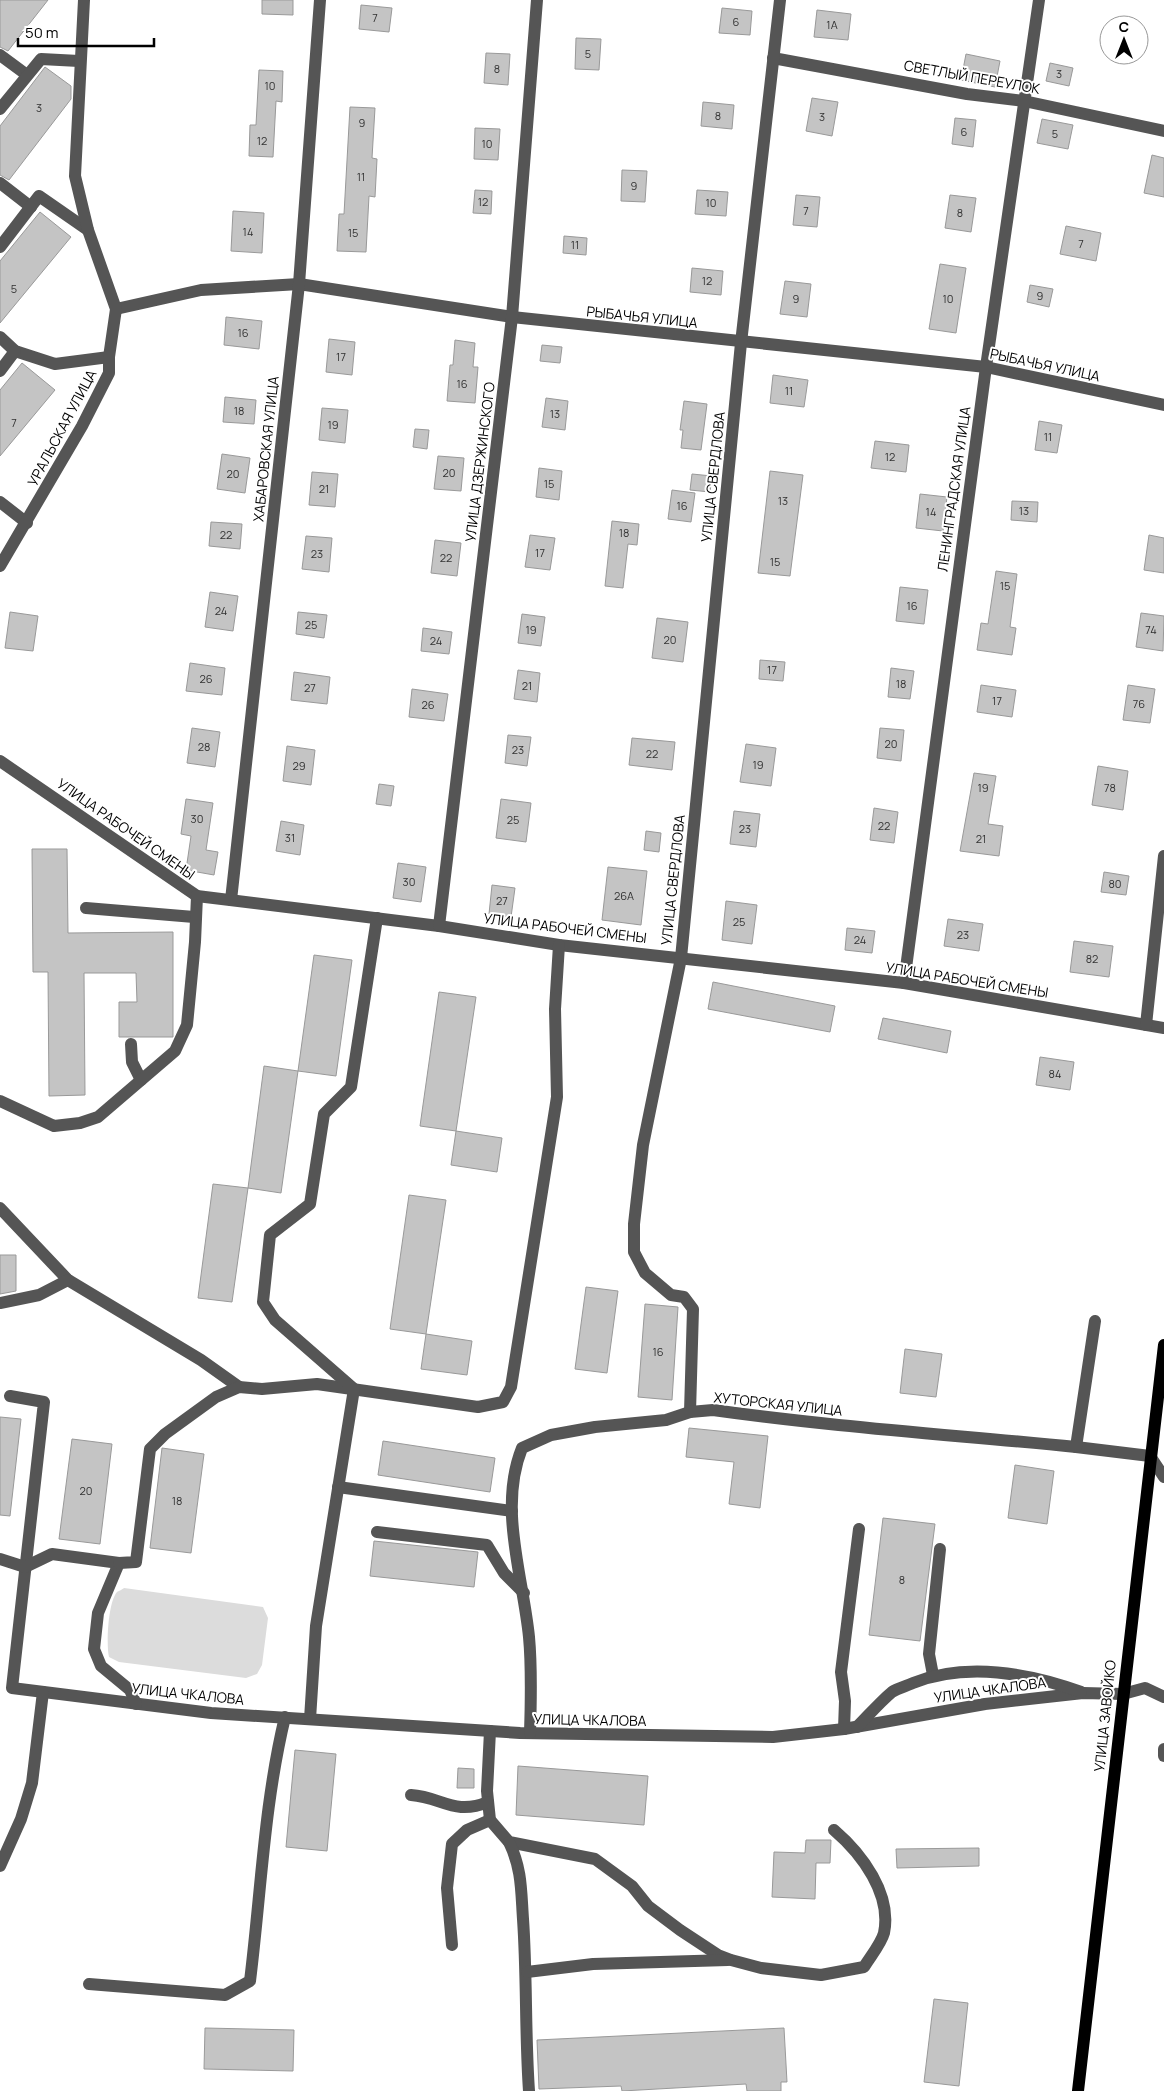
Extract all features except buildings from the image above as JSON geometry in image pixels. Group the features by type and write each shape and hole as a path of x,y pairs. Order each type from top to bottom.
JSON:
{"main road":[{"name":"УЛИЦА ЗАВОЙКО","path":"1078,2091 1164,1345"}],"street":[{"name":"УРАЛЬСКАЯ УЛИЦА","path":"0,566 27,523 82,426 109,373 109,357 116,309 88,230 75,176 79,61 84,0"},
{"name":"ХАБАРОВСКАЯ УЛИЦА","path":"231,900 299,284 320,0"},
{"name":"УЛИЦА ДЗЕРЖИНСКОГО","path":"439,926 512,317 538,0"},
{"name":"УЛИЦА СВЕРДЛОВА","path":"690,1412 693,1309 684,1297 671,1294 645,1273 634,1252 634,1240 643,1145 681,958 741,342 780,0"},
{"name":"ЛЕНИНГРАДСКАЯ УЛИЦА","path":"904,983 986,367 1039,0"},
{"path":"0,55 27,75"},
{"name":"СВЕТЛЫЙ ПЕРЕУЛОК","path":"773,58 967,94 1024,101 1164,131"},
{"path":"0,109 41,59 79,61"},
{"path":"0,183 31,207"},
{"path":"0,247 39,196 88,230"},
{"name":"РЫБАЧЬЯ УЛИЦА","path":"116,309 201,290 299,284 512,317 986,367 1164,405"},
{"path":"0,337 15,351 55,364 109,357"},
{"path":"0,371 15,351"},
{"path":"0,502 27,523"},
{"name":"УЛИЦА РАБОЧЕЙ СМЕНЫ","path":"0,761 196,896 439,926 560,945 904,983 1164,1028"},
{"path":"1146,1025 1164,856"},
{"path":"0,1101 54,1126 80,1123 98,1117 175,1050 187,1025 195,942 194,917 196,896"},
{"path":"86,908 194,917"},
{"path":"354,1389 275,1320 263,1302 270,1235 310,1204 324,1114 351,1086 377,918"},
{"path":"0,1559 25,1567 52,1554 119,1563 136,1562 150,1449 165,1434 216,1397 239,1387 262,1389 317,1384 478,1407 503,1402 511,1387 558,1097 555,1008 560,945"},
{"path":"131,1044 132,1062 141,1080"},
{"path":"0,1208 4,1220 68,1280 201,1360 239,1387"},
{"path":"0,1303 39,1295 68,1280"},
{"path":"1076,1447 1095,1321"},
{"path":"310,1719 316,1626 354,1389"},
{"path":"10,1396 44,1402 25,1567"},
{"name":"ХУТОРСКАЯ УЛИЦА","path":"530,1734 529,1639 524,1593 516,1559 512,1511 514,1466 522,1448 551,1435 595,1427 666,1420 690,1412 713,1410 897,1432 948,1434 1150,1456"},
{"path":"1150,1456 1164,1477"},
{"path":"338,1487 512,1511"},
{"path":"850,1728 842,1672 860,1529"},
{"path":"377,1532 487,1544 504,1573 524,1593"},
{"path":"933,1675 929,1654 940,1549"},
{"path":"119,1563 98,1614 94,1648 101,1666 130,1690 136,1704"},
{"name":"УЛИЦА ЧКАЛОВА","path":"25,1567 12,1688 211,1713 530,1734 773,1737 850,1728 985,1704 1084,1693 1123,1694 1145,1688 1164,1696"},
{"path":"850,1728 893,1691 933,1675 975,1673 1018,1674 1053,1682 1084,1693"},
{"path":"0,1866 21,1819 32,1783 43,1692"},
{"path":"89,1984 225,1995 250,1981 268,1810 276,1755 285,1717"},
{"path":"490,1731 488,1802 490,1820 509,1842 519,1861 527,1972 528,2091"},
{"path":"1164,1749 1164,1756"},
{"path":"411,1795 423,1796 452,1808 477,1807 488,1802"},
{"path":"452,1945 447,1888 452,1844 467,1830 490,1820"},
{"path":"509,1842 595,1859 632,1886 648,1906 718,1955 761,1968 821,1975 864,1967 884,1934 884,1898 864,1865 844,1839 834,1830"},
{"path":"527,1972 593,1964 731,1960"}],"shaded area":[{"path":"124,1588 263,1607 268,1618 262,1665 257,1674 246,1678 119,1662 109,1657 108,1634 110,1614 114,1597 117,1592"}]}
